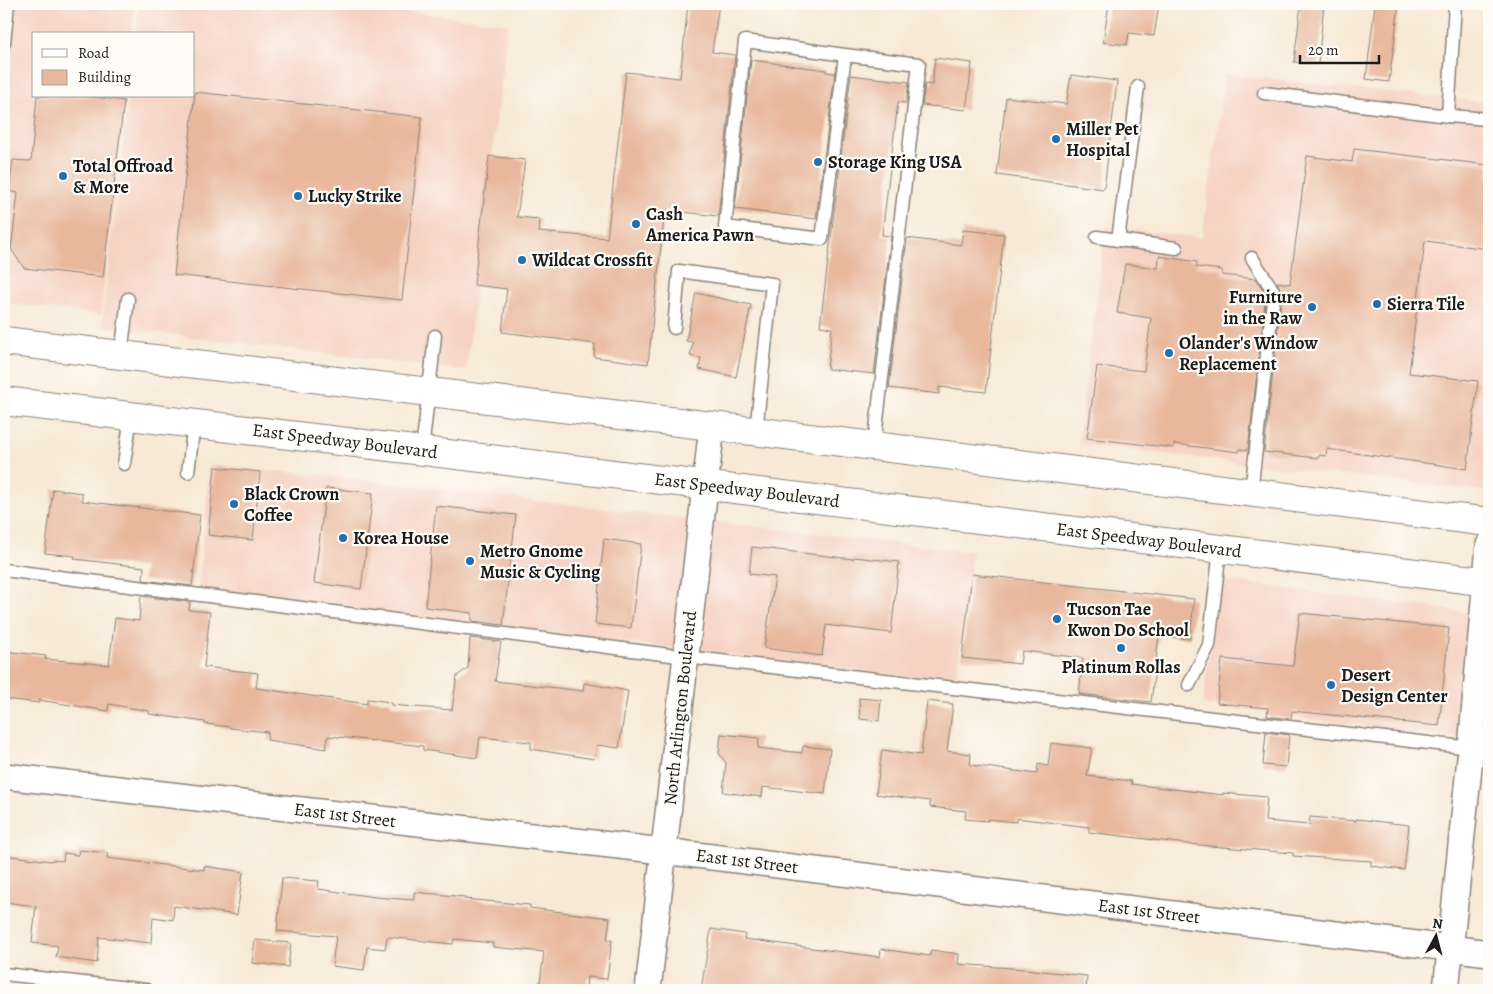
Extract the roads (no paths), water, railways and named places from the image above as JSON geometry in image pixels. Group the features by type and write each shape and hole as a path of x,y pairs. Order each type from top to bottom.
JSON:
{"main road":[{"path":"4,341 756,431 1489,522"},
{"name":"East Speedway Boulevard","path":"4,400 1488,582"}],"street":[{"name":"North Arlington Boulevard","path":"648,990 712,426"},
{"path":"1446,990 1480,749 1489,545"},
{"name":"East 1st Street","path":"4,776 663,851 1489,953"}],"lane":[{"path":"4,43 8,4"},
{"path":"1448,116 1455,4"},
{"path":"845,55 822,239 725,228 745,41 919,64 874,446"},
{"path":"1118,240 1138,87"},
{"path":"1264,93 1489,120"},
{"path":"1097,237 1176,248"},
{"path":"1251,492 1274,292 1252,258"},
{"path":"674,328 679,271 772,284 756,431"},
{"path":"121,354 128,299"},
{"path":"422,451 435,336"},
{"path":"124,464 131,416"},
{"path":"188,472 194,423"},
{"path":"1189,685 1209,645 1220,549"},
{"path":"4,570 686,657 1480,749"},
{"path":"4,974 146,990"}],"place":[{"name":"Miller Pet Hospital","path":"1056,139"},
{"name":"Storage King USA","path":"818,162"},
{"name":"Total Offroad & More","path":"63,176"},
{"name":"Lucky Strike","path":"298,196"},
{"name":"Cash America Pawn","path":"636,224"},
{"name":"Wildcat Crossfit","path":"522,260"},
{"name":"Sierra Tile","path":"1377,304"},
{"name":"Furniture in the Raw","path":"1312,307"},
{"name":"Olander's Window Replacement","path":"1169,353"},
{"name":"Black Crown Coffee","path":"234,504"},
{"name":"Korea House","path":"343,538"},
{"name":"Metro Gnome Music & Cycling","path":"470,561"},
{"name":"Tucson Tae Kwon Do School","path":"1057,619"},
{"name":"Platinum Rollas","path":"1121,648"},
{"name":"Desert Design Center","path":"1331,685"}]}
